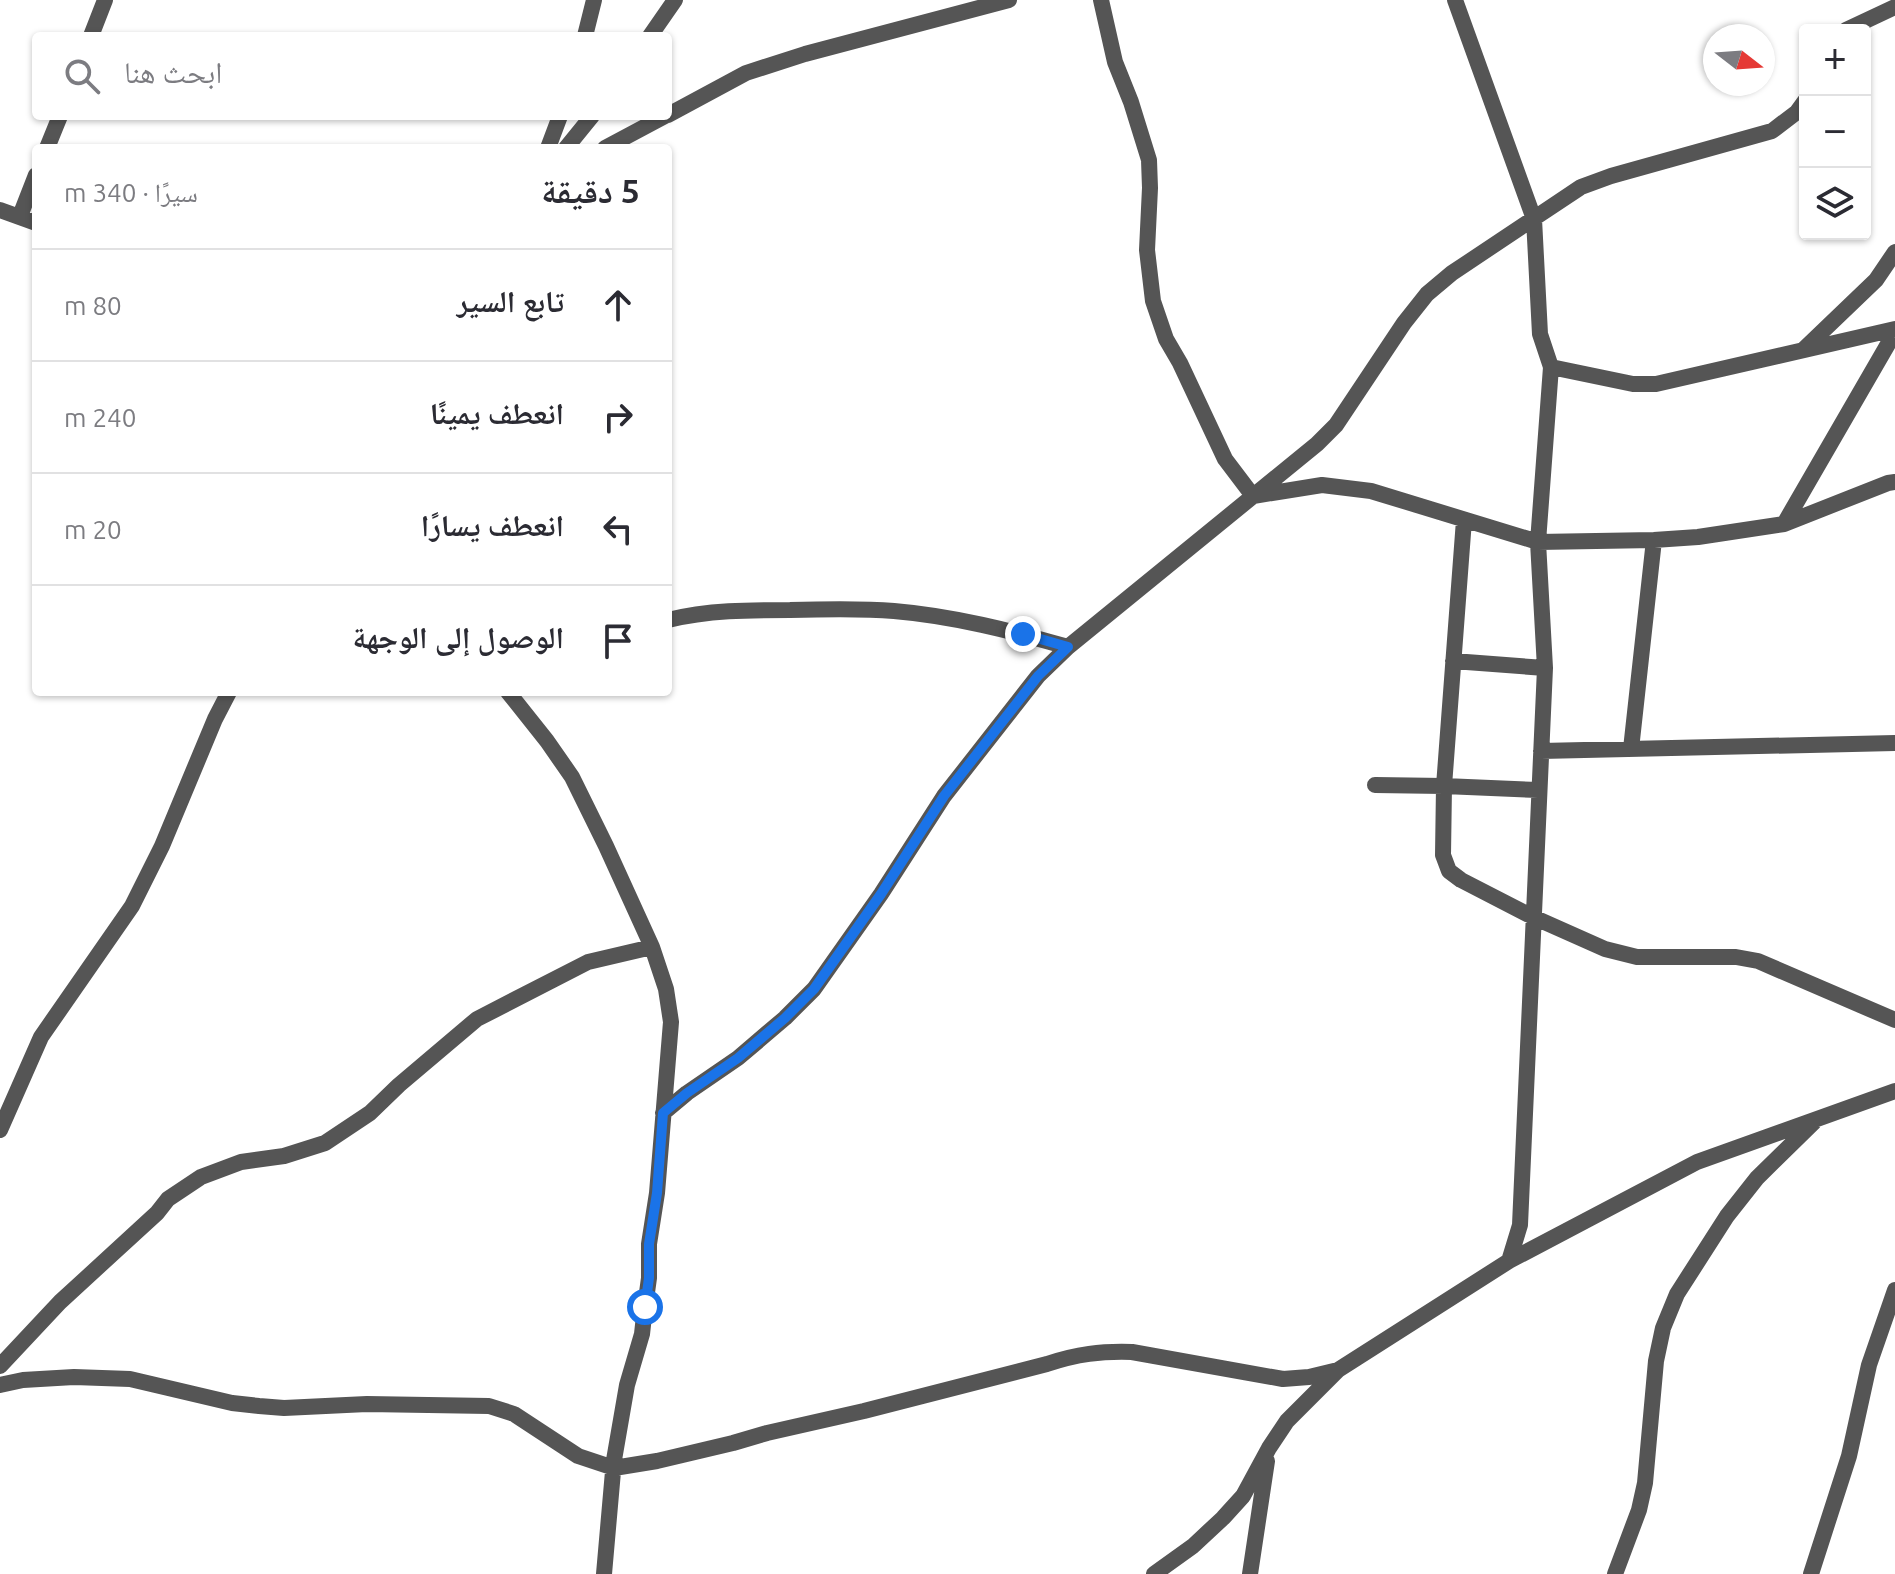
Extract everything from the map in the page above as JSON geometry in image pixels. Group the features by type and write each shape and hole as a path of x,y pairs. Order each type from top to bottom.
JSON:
{"street":[{"path":"93,32 105,0"},
{"path":"586,32 594,0"},
{"path":"653,32 675,0"},
{"path":"672,112 746,73 805,54 1009,0"},
{"path":"1101,0 1115,62 1149,160 1147,250 1153,301 1166,339 1225,459 1253,496"},
{"path":"1455,0 1534,219 1540,334 1551,367 1538,542 1545,668 1520,1225 1509,1261"},
{"path":"1859,24 1895,7"},
{"path":"663,1113 738,1058 814,989 881,894 944,796 1038,676 1068,647 1317,444 1336,425 1427,294 1452,273 1581,187 1772,131 1799,109"},
{"path":"49,144 58,120"},
{"path":"550,144 558,120"},
{"path":"569,144 589,120"},
{"path":"613,144 658,120"},
{"path":"20,216 32,185"},
{"path":"0,210 32,221"},
{"path":"1803,350 1876,280 1895,252"},
{"path":"1551,367 1633,384 1656,384 1895,330"},
{"path":"1784,524 1895,330"},
{"path":"1253,496 1322,485 1344,487 1371,491 1538,542 1654,540 1784,524 1895,482"},
{"path":"1464,520 1444,786 1443,855 1449,871 1533,917 1605,949 1637,957 1736,957 1758,961 1895,1020"},
{"path":"1631,749 1654,540"},
{"path":"672,619 752,609 894,611 993,628 1068,647"},
{"path":"1453,661 1545,668"},
{"path":"0,1130 41,1037 132,906 162,846 227,696"},
{"path":"511,696 572,777 652,947 666,989 671,1022 644,1321 627,1385 614,1468 604,1574"},
{"path":"1541,751 1895,743"},
{"path":"1375,785 1538,790"},
{"path":"0,1366 60,1302 157,1213 168,1199 201,1177 241,1162 284,1156 325,1143 370,1113 477,1019 588,962 652,947"},
{"path":"1154,1574 1193,1546 1243,1496 1287,1421 1338,1370 1509,1261 1697,1162 1895,1091"},
{"path":"1615,1574 1639,1510 1645,1483 1656,1361 1663,1328 1677,1294 1727,1216 1757,1178 1818,1118"},
{"path":"1811,1574 1849,1456 1869,1365 1895,1290"},
{"path":"0,1385 23,1380 74,1377 130,1379 232,1403 272,1407 367,1404 489,1406 514,1414 578,1456 614,1468 733,1443 1083,1354 1132,1352 1283,1379 1338,1370"},
{"path":"1250,1574 1269,1448"}],"route":[{"path":"645,1307 663,1113 738,1058 814,989 881,894 944,796 1038,676 1068,647 1023,634"}]}
